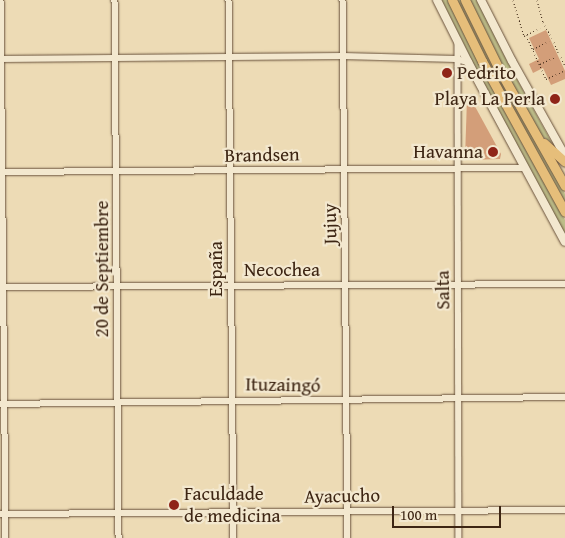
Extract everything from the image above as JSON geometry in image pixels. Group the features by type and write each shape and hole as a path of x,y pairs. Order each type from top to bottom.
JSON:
{"main road":[{"path":"437,0 468,62 565,242"},
{"path":"452,0 482,62 565,212"},
{"path":"465,0 499,69 565,186"},
{"path":"482,0 515,68 565,156"},
{"path":"539,138 565,162"}],"street":[{"path":"1,0 3,514 6,538"},
{"name":"20 de Septiembre","path":"115,0 119,538"},
{"name":"España","path":"229,0 231,399 234,538"},
{"name":"Jujuy","path":"343,0 348,538"},
{"name":"Salta","path":"458,42 456,59 456,169 460,538"},
{"path":"1,59 343,56 456,59 468,62"},
{"name":"Brandsen","path":"1,172 525,168"},
{"name":"Necochea","path":"2,287 565,284"},
{"name":"Ituzaingó","path":"2,404 118,403 231,399 346,401 565,397"},
{"name":"Ayacucho","path":"3,514 565,510"}],"path":[{"path":"513,0 524,36 526,35 546,79 565,70"},
{"path":"537,0 543,22 552,38"},
{"path":"526,35 540,28"},
{"path":"533,49 549,41"},
{"path":"554,42 558,52"},
{"path":"560,56 565,66"},
{"path":"539,64 555,57"}],"green space":[{"path":"441,0 448,0 474,53 565,220 565,234 469,58"},
{"path":"457,0 461,0 496,71 565,194 565,202 493,73"},
{"path":"470,0 477,0 508,63 552,143 542,136 502,66"}],"building":[{"path":"546,30 565,71 565,79 551,85 543,68 533,73 529,64 539,59 529,38"},
{"path":"467,99 472,101 501,154 500,159 468,160 465,158"}],"place":[{"name":"Pedrito","path":"447,73"},
{"name":"Playa La Perla","path":"555,99"},
{"name":"Havanna","path":"493,152"},
{"name":"Faculdade de medicina","path":"174,505"}]}
